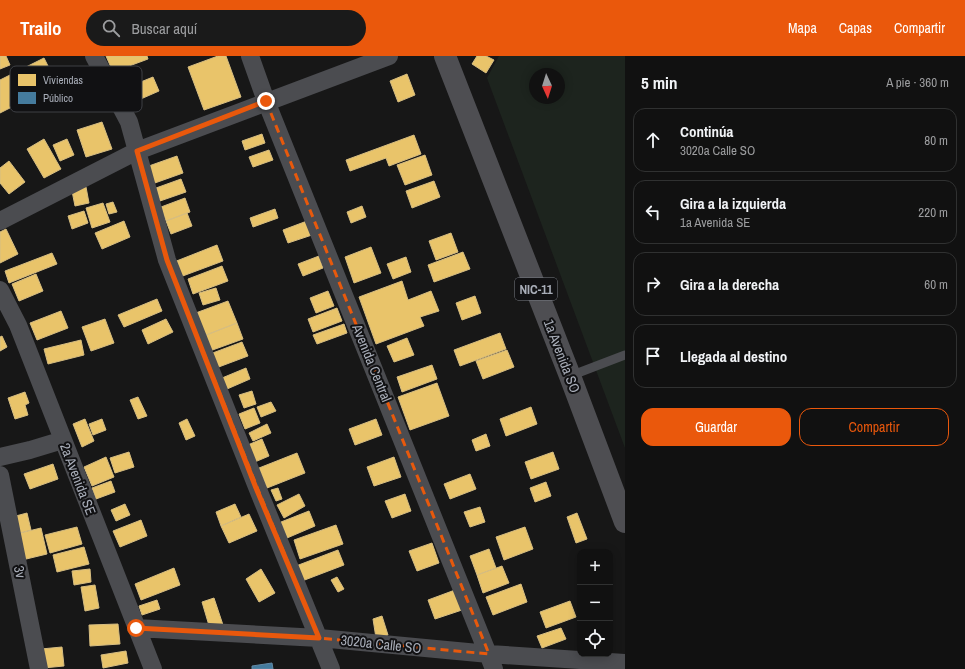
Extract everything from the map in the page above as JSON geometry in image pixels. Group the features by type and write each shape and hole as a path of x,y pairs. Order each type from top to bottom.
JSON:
{"highway":[{"name":"1a Avenida SO","path":"445,56 570,376 625,522"}],"street":[{"path":"94,56 99,66"},
{"name":"Avenida Central","path":"250,56 266,101 492,662"},
{"path":"0,221 137,151 266,101 389,56"},
{"path":"124,112 129,122 167,260 256,488 331,669"},
{"name":"2a Avenida SE","path":"0,290 18,325 153,669"},
{"path":"0,457 62,440"},
{"name":"3v","path":"0,475 39,669"},
{"name":"3020a Calle SO","path":"136,628 319,638 492,662 625,663"}],"lane":[{"path":"570,376 625,355"}],"highlighted area":[{"path":"266,101 489,654 319,638 257,487 167,260 137,151"}],"shaded area":[{"path":"499,56 625,56 625,448 487,78"}],"building: Viviendas":[{"path":"0,56 6,56 10,65 0,69"},
{"path":"106,56 147,56 148,59 129,66 110,66"},
{"path":"218,56 226,56 241,97 204,110 188,67"},
{"path":"477,56 486,56 494,60 486,73 472,64"},
{"path":"44,58 48,66 28,66"},
{"path":"407,74 415,95 398,102 390,81"},
{"path":"10,75 10,108 0,113 0,80"},
{"path":"153,77 159,91 142,98 142,81"},
{"path":"102,122 112,149 86,157 77,130"},
{"path":"262,134 265,143 245,150 242,141"},
{"path":"414,135 421,154 389,166 386,158 350,171 346,160"},
{"path":"44,139 61,169 44,178 27,149"},
{"path":"67,139 74,155 60,161 53,145"},
{"path":"269,150 273,160 253,167 249,157"},
{"path":"425,155 432,175 405,185 397,165"},
{"path":"177,156 183,173 152,184 146,167"},
{"path":"9,161 25,182 9,194 0,183 0,168"},
{"path":"181,179 186,192 160,201 156,188"},
{"path":"434,181 440,197 412,208 406,191"},
{"path":"86,187 89,203 75,206 72,191"},
{"path":"185,198 190,212 166,221 161,207"},
{"path":"113,202 117,212 109,214 106,204"},
{"path":"103,203 110,222 92,228 86,208"},
{"path":"362,206 366,217 351,223 347,212"},
{"path":"275,209 278,218 253,227 250,218"},
{"path":"84,211 88,223 72,229 68,216"},
{"path":"187,213 192,226 171,234 166,221"},
{"path":"124,221 130,237 102,249 95,233"},
{"path":"307,221 312,235 288,243 283,230"},
{"path":"6,229 18,254 0,263 0,232"},
{"path":"451,233 458,252 436,260 429,241"},
{"path":"217,245 223,261 180,277 174,262"},
{"path":"371,247 381,273 354,283 345,257"},
{"path":"463,252 470,269 434,282 428,265"},
{"path":"52,253 57,264 9,283 5,271"},
{"path":"319,256 323,268 303,276 298,264"},
{"path":"406,257 411,272 393,279 387,264"},
{"path":"222,266 228,281 193,294 188,279"},
{"path":"36,274 43,291 19,301 12,284"},
{"path":"402,281 408,300 431,291 439,311 420,317 424,326 376,344 359,297"},
{"path":"216,288 220,300 203,305 199,293"},
{"path":"328,291 334,306 316,313 310,298"},
{"path":"475,296 481,313 462,320 456,303"},
{"path":"157,299 162,311 124,327 118,315"},
{"path":"228,301 237,323 201,337 193,314"},
{"path":"337,308 342,321 313,332 308,319"},
{"path":"61,311 68,328 37,340 30,323"},
{"path":"105,319 114,343 91,351 82,327"},
{"path":"166,319 173,332 148,344 142,330"},
{"path":"237,323 243,339 207,352 201,337"},
{"path":"344,324 347,333 317,344 313,335"},
{"path":"500,333 506,349 460,366 454,350"},
{"path":"2,336 7,347 0,351 0,337"},
{"path":"407,338 414,355 394,362 387,346"},
{"path":"81,340 84,355 48,364 44,349"},
{"path":"242,342 248,356 216,368 210,354"},
{"path":"507,350 514,367 483,379 476,361"},
{"path":"432,365 437,379 402,392 397,377"},
{"path":"246,368 250,379 227,389 222,378"},
{"path":"437,383 449,416 410,430 398,397"},
{"path":"252,391 256,404 244,408 239,395"},
{"path":"25,392 29,403 25,405 28,415 15,419 8,398"},
{"path":"138,397 147,416 138,419 130,400"},
{"path":"271,402 276,411 261,417 257,407"},
{"path":"531,407 537,424 506,436 500,419"},
{"path":"254,408 260,423 245,429 239,414"},
{"path":"85,419 94,441 82,447 73,424"},
{"path":"102,419 106,430 93,435 89,424"},
{"path":"187,419 195,436 186,440 179,423"},
{"path":"376,419 382,435 355,445 349,429"},
{"path":"267,424 271,433 253,441 249,433"},
{"path":"486,434 490,446 476,451 472,440"},
{"path":"262,439 269,456 250,464 243,447"},
{"path":"129,452 134,467 115,473 110,458"},
{"path":"553,452 559,469 531,479 525,462"},
{"path":"297,453 305,473 267,488 259,468"},
{"path":"106,457 114,477 92,486 84,467"},
{"path":"394,457 401,477 374,486 367,467"},
{"path":"53,464 58,479 30,489 24,474"},
{"path":"470,474 476,489 450,499 444,484"},
{"path":"111,481 115,492 96,499 92,488"},
{"path":"546,482 551,496 535,502 530,488"},
{"path":"278,488 282,499 276,501 271,490"},
{"path":"299,494 305,506 284,518 277,505"},
{"path":"405,494 411,511 392,518 385,501"},
{"path":"125,504 130,515 116,521 111,510"},
{"path":"235,504 241,517 221,526 216,512"},
{"path":"480,507 485,522 470,527 464,512"},
{"path":"309,511 315,526 287,538 281,522"},
{"path":"27,513 31,530 16,534 12,517"},
{"path":"577,513 587,539 576,543 567,517"},
{"path":"249,514 257,531 229,543 221,526"},
{"path":"141,520 147,536 120,547 113,531"},
{"path":"336,525 343,544 300,559 294,540"},
{"path":"77,527 82,544 50,553 45,535"},
{"path":"525,527 533,549 504,560 496,537"},
{"path":"41,528 47,554 22,560 16,534"},
{"path":"432,543 439,563 417,571 409,551"},
{"path":"84,547 89,564 57,572 53,555"},
{"path":"489,549 496,568 477,575 470,556"},
{"path":"338,550 344,565 302,581 296,566"},
{"path":"502,566 509,583 483,593 477,575"},
{"path":"174,568 180,585 141,600 135,584"},
{"path":"90,569 91,582 74,585 72,571"},
{"path":"261,569 275,593 259,602 246,579"},
{"path":"337,577 344,589 338,592 331,580"},
{"path":"521,584 527,602 493,615 486,597"},
{"path":"95,585 99,608 85,611 81,587"},
{"path":"455,590 462,610 435,619 428,600"},
{"path":"214,598 223,625 210,629 202,602"},
{"path":"157,600 160,609 142,615 139,606"},
{"path":"570,601 576,617 546,628 540,612"},
{"path":"382,616 388,635 376,638 373,619"},
{"path":"118,624 120,644 90,646 89,625"},
{"path":"561,628 566,639 542,648 537,636"},
{"path":"62,647 64,666 43,668 41,649"},
{"path":"126,651 128,663 103,668 101,655"}],"building: Público":[{"path":"272,663 273,669 252,669 252,666"}],"route":[{"path":"136,628 319,638 256,488 167,260 137,151 266,101"}]}
